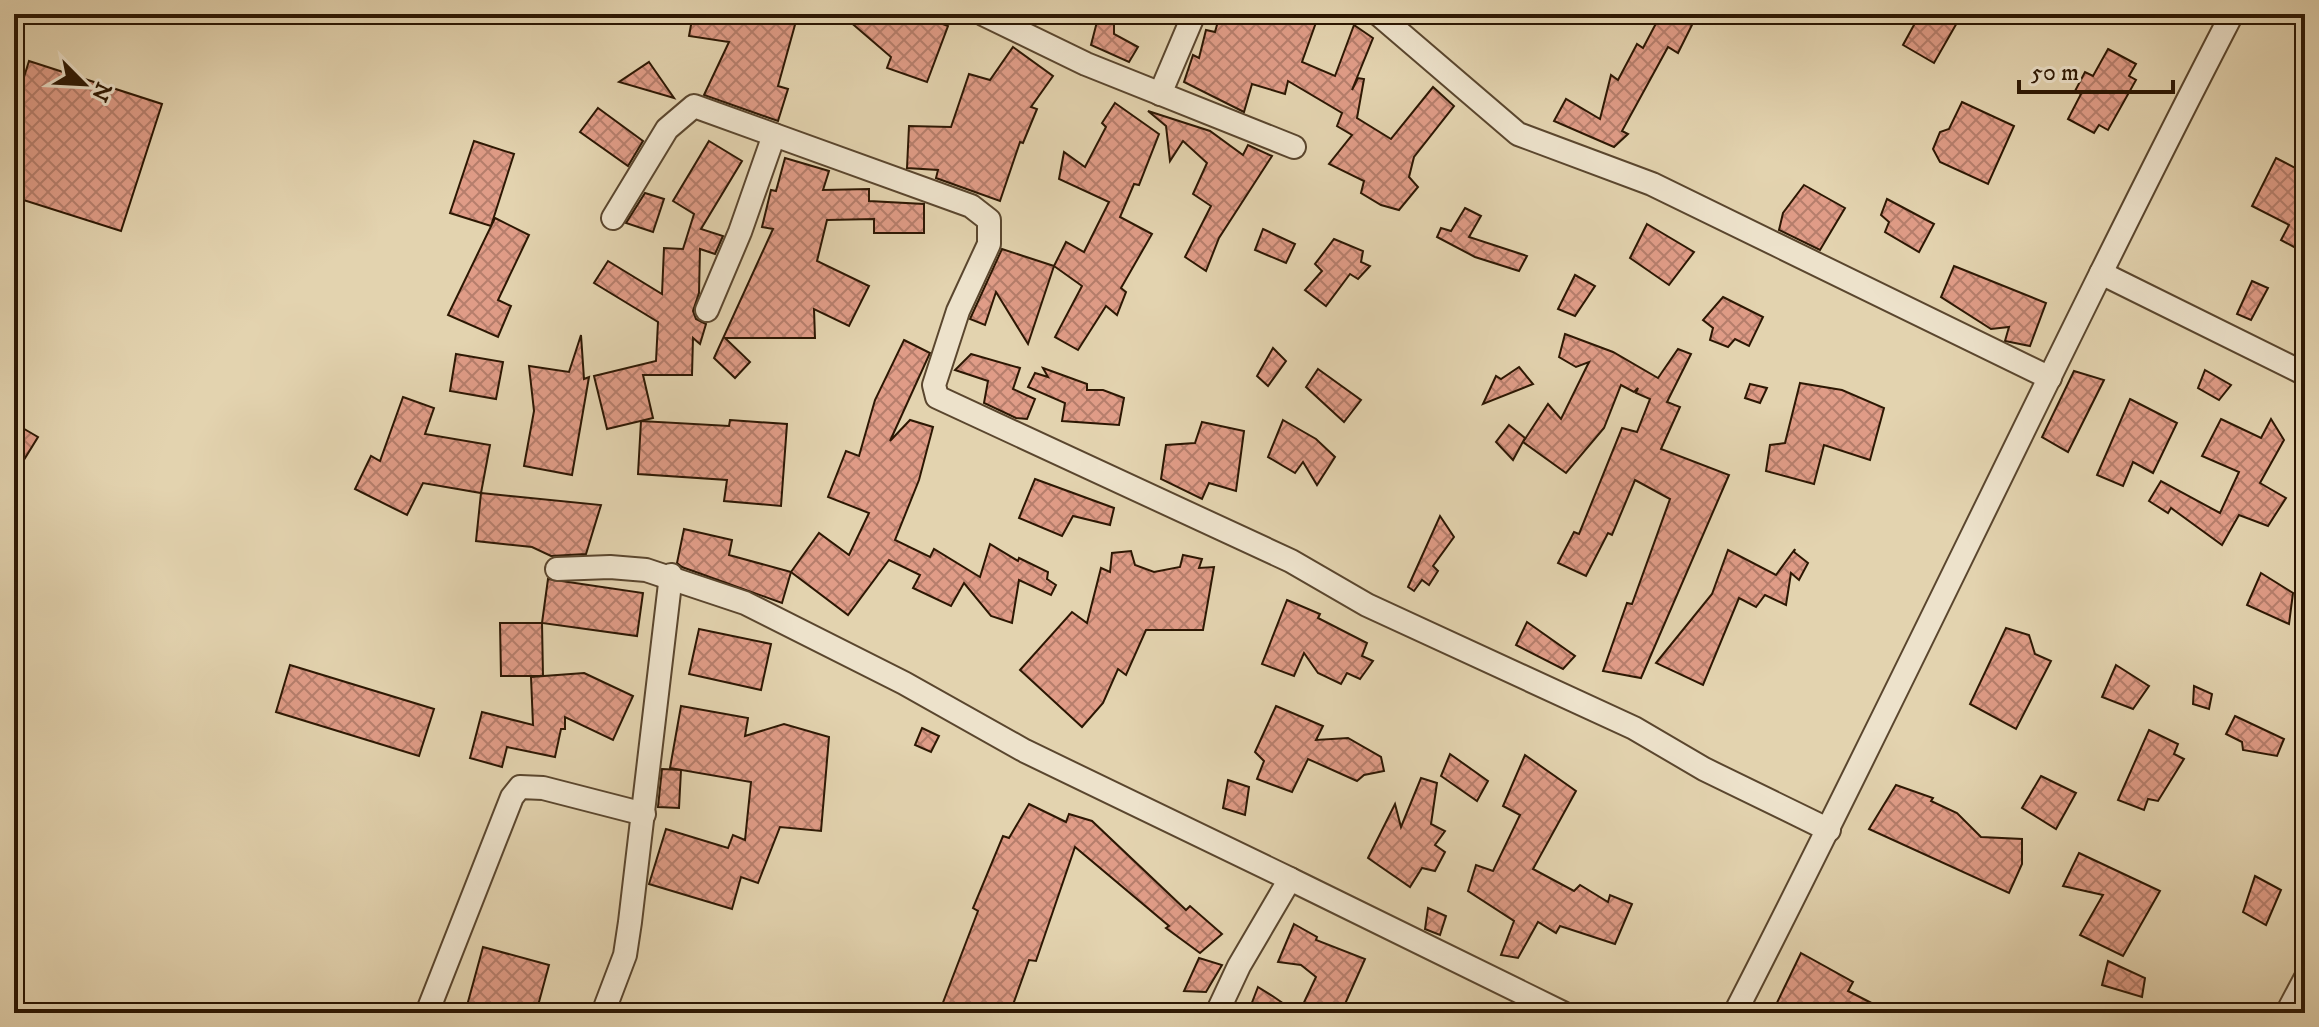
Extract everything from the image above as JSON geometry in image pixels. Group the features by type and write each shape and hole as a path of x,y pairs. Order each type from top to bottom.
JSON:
{"street":[{"path":"983,14 1086,64 1294,147"},
{"path":"1160,94 1194,14"},
{"path":"1378,14 1518,134 1652,184 2050,378"},
{"path":"1735,1013 1829,830 2101,273 2232,14"},
{"path":"613,218 667,129 694,106 971,206 989,220 989,244 958,311 934,385 940,399 1291,561 1367,605 1634,728 1704,769 1829,830"},
{"path":"707,310 740,232 774,135"},
{"path":"2101,273 2305,374"},
{"path":"557,569 610,567 671,575 745,603 904,683 1025,751 1563,1013"},
{"path":"603,1013 625,955 671,575"},
{"path":"427,1013 512,797 520,787 543,788 644,814"},
{"path":"1217,1013 1239,966 1290,879"},
{"path":"2287,1013 2305,979"}],"building":[{"path":"693,14 798,14 778,86 788,89 778,121 704,95 729,42 689,36"},
{"path":"841,14 916,14 948,26 927,82 887,68 891,57"},
{"path":"1099,14 1114,14 1114,34 1138,47 1129,62 1091,45"},
{"path":"1220,14 1319,14 1302,62 1335,76 1354,25 1373,38 1352,90 1358,78 1364,79 1357,118 1391,139 1433,87 1454,106 1414,157 1409,177 1418,187 1399,210 1381,205 1361,193 1364,181 1329,164 1352,135 1337,126 1342,113 1288,81 1285,94 1252,84 1244,112 1184,82 1193,55 1199,58 1206,30 1215,32"},
{"path":"1661,14 1671,14 1692,25 1678,53 1668,47 1622,131 1628,134 1614,147 1554,121 1566,99 1600,119 1611,75 1618,80 1637,44 1643,48"},
{"path":"1920,14 1962,14 1934,63 1903,45"},
{"path":"1013,47 1053,76 1031,107 1037,109 1023,143 1020,142 1000,201 936,178 938,170 907,168 909,126 951,127 969,74 990,80"},
{"path":"2108,49 2136,64 2129,76 2136,80 2108,130 2099,125 2094,133 2068,119 2081,94 2075,91 2085,72 2093,76"},
{"path":"29,61 162,104 121,231 14,197 14,109"},
{"path":"649,62 674,98 619,82"},
{"path":"1962,102 2014,126 1988,184 1940,162 1933,149 1940,132 1949,129"},
{"path":"1115,103 1159,134 1139,185 1134,184 1120,217 1152,234 1121,288 1126,292 1117,315 1106,306 1078,350 1055,337 1082,286 1054,266 1066,242 1084,252 1109,202 1059,179 1064,152 1085,167 1106,127 1102,123"},
{"path":"598,108 643,141 628,166 580,132"},
{"path":"1148,111 1210,131 1243,155 1248,145 1272,156 1219,238 1206,271 1185,257 1211,206 1193,194 1207,163 1183,141 1170,161 1166,126"},
{"path":"474,141 514,154 491,226 450,213"},
{"path":"709,141 742,161 701,229 723,236 715,254 700,249 699,293 693,311 696,319 706,324 700,344 693,338 692,375 643,375 653,418 607,429 594,376 656,361 658,322 594,283 608,261 662,294 664,248 683,249 694,214 673,201"},
{"path":"785,158 829,171 823,190 869,189 869,201 924,204 924,233 874,233 874,219 827,220 817,261 869,286 849,326 814,309 815,338 725,338 750,362 735,378 714,358 773,229 762,227 771,190 776,191"},
{"path":"2276,158 2305,173 2305,253 2281,240 2289,225 2252,206"},
{"path":"1804,185 1845,208 1820,250 1779,230 1783,213"},
{"path":"645,193 664,199 653,232 626,223"},
{"path":"1887,199 1934,224 1919,252 1885,232 1889,222 1881,215"},
{"path":"1465,208 1481,216 1469,237 1527,256 1519,271 1475,257 1437,237 1441,228 1451,231"},
{"path":"495,218 529,235 498,300 511,306 498,337 448,315"},
{"path":"1647,224 1694,252 1669,285 1630,258"},
{"path":"1263,229 1295,244 1286,263 1255,250"},
{"path":"1334,239 1363,251 1361,262 1370,266 1358,279 1350,274 1326,306 1305,290 1322,271 1315,264"},
{"path":"1002,249 1054,266 1028,344 996,292 985,325 970,319"},
{"path":"1954,266 2046,303 2030,346 2005,341 2009,327 1991,329 1941,297"},
{"path":"1575,275 1595,286 1575,316 1558,309"},
{"path":"2252,281 2268,288 2251,320 2237,314"},
{"path":"1723,297 1763,317 1749,346 1735,339 1728,347 1710,340 1713,328 1703,320"},
{"path":"1565,334 1613,352 1658,378 1678,349 1691,354 1667,402 1680,407 1661,449 1729,475 1641,678 1603,671 1627,603 1632,604 1670,499 1635,480 1612,535 1608,533 1586,576 1558,563 1574,532 1579,534 1622,428 1637,432 1650,399 1636,393 1638,388 1634,392 1621,385 1604,428 1566,473 1523,442 1548,404 1561,419 1589,362 1576,367 1559,357"},
{"path":"581,335 584,379 589,377 572,475 524,466 534,411 529,366 569,372"},
{"path":"904,340 930,353 890,441 910,420 933,427 919,480 895,540 930,557 934,549 980,577 990,544 1018,561 1019,558 1048,572 1047,579 1056,585 1051,595 1019,580 1012,623 991,616 964,583 951,606 913,588 920,575 889,560 848,615 791,572 819,533 849,555 869,513 828,497 846,451 859,456 875,400"},
{"path":"1273,348 1286,361 1268,386 1257,376"},
{"path":"456,354 503,362 496,399 450,391"},
{"path":"971,354 1020,368 1013,389 1035,399 1027,419 1016,418 984,403 988,381 955,370"},
{"path":"1519,367 1533,384 1483,404 1496,376 1501,379"},
{"path":"1043,368 1087,384 1087,390 1103,390 1124,398 1119,425 1062,421 1065,403 1028,387 1035,373 1048,377"},
{"path":"1318,369 1361,400 1344,422 1306,387"},
{"path":"2205,370 2231,385 2219,400 2198,388"},
{"path":"2074,371 2104,380 2068,452 2042,437"},
{"path":"1800,383 1842,390 1884,408 1870,460 1824,445 1814,484 1766,471 1770,445 1785,443"},
{"path":"1750,384 1767,388 1760,403 1745,398"},
{"path":"403,397 434,408 425,434 490,445 481,493 423,483 407,515 355,489 371,456 380,461"},
{"path":"2130,399 2177,423 2153,473 2133,462 2123,486 2097,475"},
{"path":"2221,419 2261,438 2271,419 2284,440 2260,483 2286,498 2268,526 2239,515 2222,545 2171,508 2168,513 2149,501 2161,481 2220,513 2239,472 2202,456"},
{"path":"730,420 787,424 781,506 724,501 727,480 638,474 641,421 729,426"},
{"path":"1283,420 1316,439 1335,457 1317,485 1303,462 1295,473 1268,457"},
{"path":"1202,422 1244,431 1236,491 1209,483 1202,499 1161,479 1166,445 1195,443"},
{"path":"14,423 38,437 14,476"},
{"path":"1509,425 1525,438 1513,460 1496,442"},
{"path":"1035,479 1114,508 1110,525 1073,516 1062,536 1019,518"},
{"path":"481,493 601,505 586,554 551,556 532,547 476,541"},
{"path":"1440,516 1454,537 1433,566 1438,571 1429,585 1422,580 1414,591 1408,587"},
{"path":"684,529 732,540 729,555 791,572 782,603 682,567 677,563"},
{"path":"1795,549 1794,552 1808,563 1799,580 1791,573 1786,605 1765,595 1756,607 1739,598 1703,685 1656,663 1712,594 1728,550 1776,575"},
{"path":"1131,551 1135,565 1154,572 1180,567 1183,555 1202,559 1199,568 1214,567 1203,630 1146,630 1126,675 1118,669 1103,703 1082,727 1020,670 1072,612 1087,623 1101,568 1110,572 1112,553"},
{"path":"2261,573 2293,593 2289,624 2247,605"},
{"path":"548,579 643,593 637,636 542,623"},
{"path":"1287,600 1320,614 1318,618 1367,643 1362,656 1373,661 1360,679 1347,673 1341,684 1318,673 1304,653 1294,676 1262,664"},
{"path":"1527,622 1575,656 1563,669 1516,645"},
{"path":"500,623 542,623 543,676 501,676"},
{"path":"2006,628 2029,635 2035,654 2051,661 2016,729 1970,704"},
{"path":"699,629 771,644 761,690 689,674"},
{"path":"290,665 434,709 419,756 276,712"},
{"path":"2116,665 2149,686 2133,709 2102,697"},
{"path":"584,673 633,696 613,740 565,717 565,729 561,729 555,757 507,747 502,767 470,758 482,712 533,725 531,677"},
{"path":"2194,686 2212,694 2209,709 2193,704"},
{"path":"681,706 748,718 745,736 784,724 829,737 821,831 780,827 758,883 741,877 732,909 649,884 666,829 728,848 733,835 745,840 751,782 670,768"},
{"path":"1276,706 1323,726 1316,740 1348,738 1381,757 1384,771 1364,775 1357,781 1308,759 1292,792 1257,779 1264,761 1255,752"},
{"path":"2235,716 2284,739 2277,756 2243,750 2242,742 2226,734"},
{"path":"922,728 939,736 931,752 915,745"},
{"path":"2149,730 2178,744 2174,754 2184,759 2158,801 2148,799 2144,810 2118,800"},
{"path":"1450,754 1488,781 1477,801 1441,776"},
{"path":"1525,755 1576,791 1533,869 1574,891 1580,885 1608,902 1610,895 1632,904 1615,944 1560,926 1556,933 1538,922 1518,958 1501,955 1514,921 1468,891 1476,865 1493,871 1520,815 1503,806"},
{"path":"662,769 681,770 679,808 658,807"},
{"path":"2041,776 2076,793 2056,829 2022,808"},
{"path":"1421,778 1437,783 1431,824 1445,831 1435,845 1445,852 1435,871 1422,868 1410,887 1368,858 1395,804 1401,827"},
{"path":"1228,780 1249,787 1245,815 1223,808"},
{"path":"1896,785 1933,798 1931,801 1957,813 1981,837 2022,839 2022,864 2009,893 1869,829"},
{"path":"1029,804 1066,822 1069,814 1092,821 1186,910 1190,906 1222,934 1200,953 1166,928 1169,926 1075,847 1036,961 1029,960 1010,1013 939,1013 978,911 973,908 1003,836 1009,838"},
{"path":"2079,853 2160,891 2123,956 2080,935 2103,895 2063,886"},
{"path":"2255,876 2281,890 2266,925 2243,912"},
{"path":"1428,908 1446,916 1440,935 1425,929"},
{"path":"1294,924 1317,937 1316,940 1365,959 1341,1013 1299,1013 1316,977 1301,965 1278,962"},
{"path":"483,947 549,965 536,1013 465,1013"},
{"path":"1801,953 1853,982 1848,991 1891,1013 1772,1013"},
{"path":"1199,958 1222,965 1206,992 1184,991"},
{"path":"2108,961 2145,978 2142,997 2102,985"},
{"path":"1258,987 1274,997 1297,1013 1248,1013"}]}
